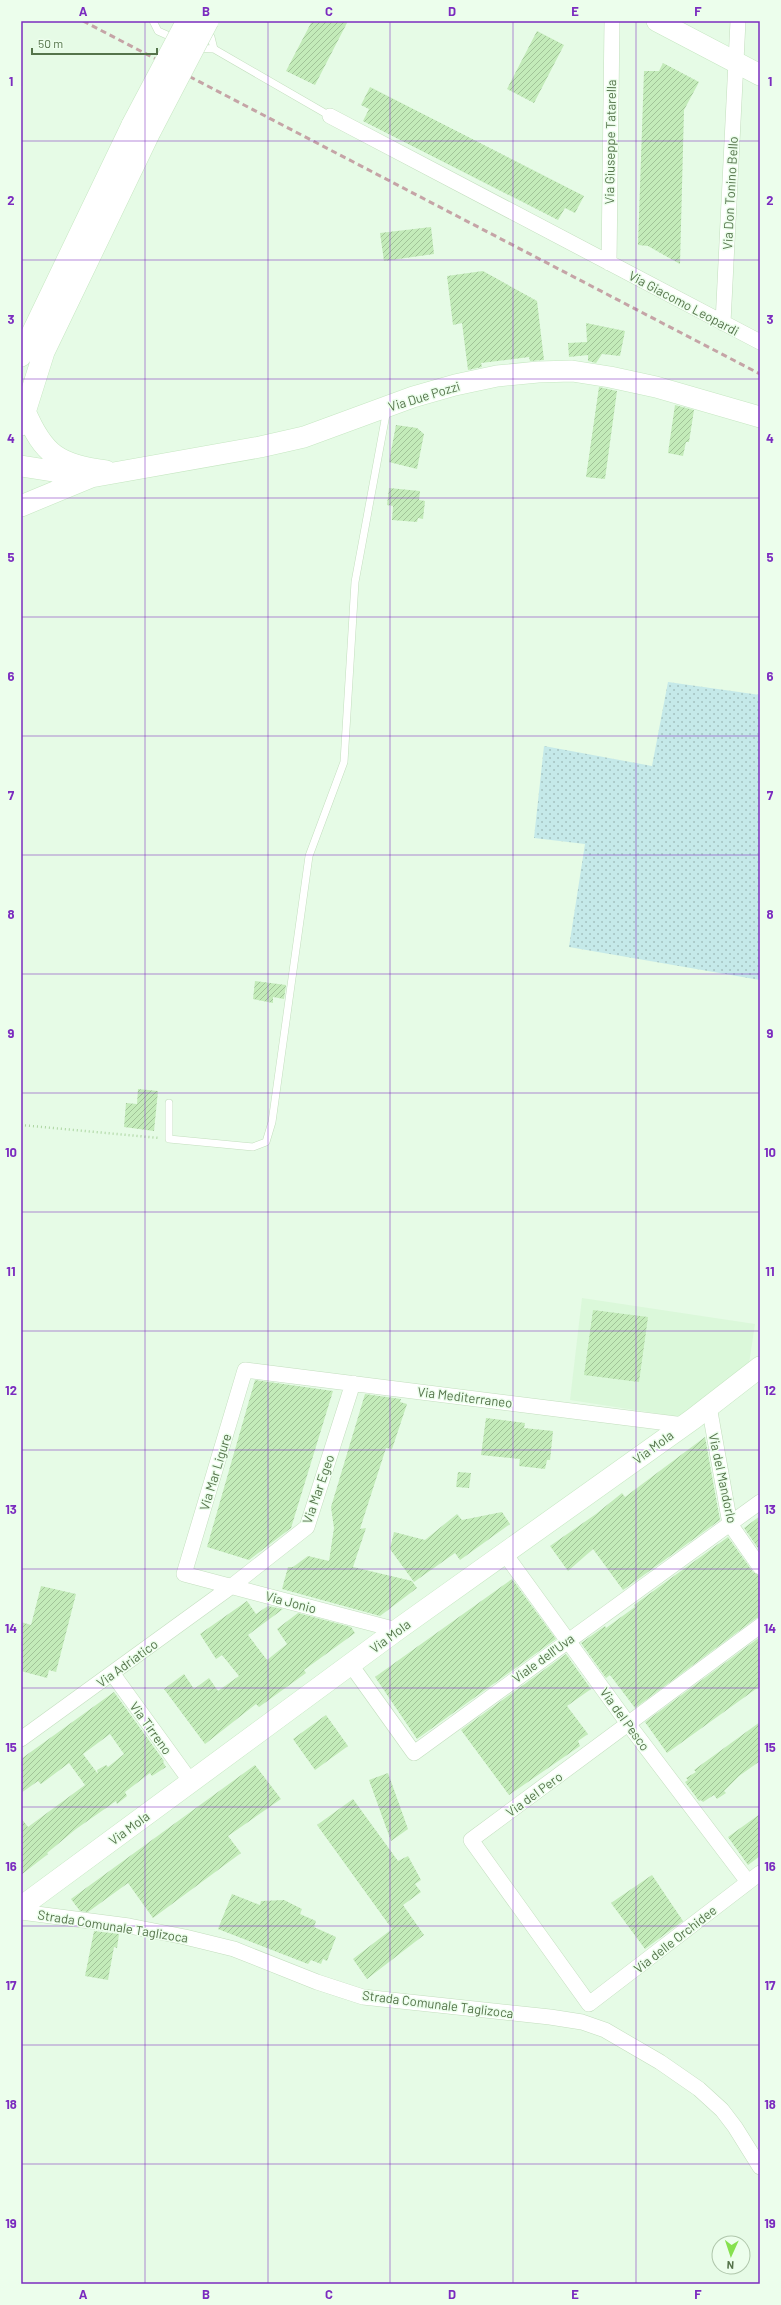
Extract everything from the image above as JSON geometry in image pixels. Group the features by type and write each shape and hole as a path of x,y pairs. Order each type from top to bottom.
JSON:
{"street":[{"path":"118,472 80,467 62,460 44,448 23,418 44,352 187,21"},
{"path":"21,356 140,130 208,21"},
{"name":"Via Giuseppe Tatarella","path":"609,263 612,21"},
{"path":"657,21 760,75"},
{"name":"Via Don Tonino Bello","path":"723,323 738,21"},
{"name":"Via Giacomo Leopardi","path":"330,116 760,342"},
{"name":"Via Due Pozzi","path":"21,506 91,478 260,447 296,438 455,385 490,378 538,372 572,371 656,387 760,417"},
{"name":"Via Due Pozzi","path":"21,466 91,478"},
{"name":"Via Mola","path":"21,1907 397,1630 684,1425 760,1368"},
{"name":"Via Mediterraneo","path":"245,1370 684,1425"},
{"name":"Via Mar Ligure","path":"184,1574 245,1370"},
{"name":"Via Mar Egeo","path":"232,1586 307,1527 353,1383"},
{"name":"Via del Mandorlo","path":"709,1406 730,1524 760,1567"},
{"name":"Viale dell'Uva","path":"351,1665 414,1753 760,1502"},
{"name":"Via del Pesco","path":"505,1554 629,1725 754,1878"},
{"name":"Via Jonio","path":"184,1574 397,1630"},
{"name":"Via Adriatico","path":"21,1739 232,1586"},
{"name":"Via del Pero","path":"589,2004 471,1840 629,1725 760,1626"},
{"name":"Via Tirreno","path":"112,1673 191,1782"},
{"name":"Via delle Orchidee","path":"589,2004 754,1878"},
{"name":"Strada Comunale Taglizoca","path":"21,1912 129,1926 234,1949 317,1982 363,1997 550,2017 582,2022 605,2030 628,2041 699,2089 722,2110 735,2127 760,2167"}],"lane":[{"path":"152,21 158,30 198,48 214,49 330,116"},
{"path":"183,21 211,37 214,49"},
{"path":"169,1103 169,1139 253,1147 266,1142 272,1122 309,856 344,762 355,582 387,407"}],"path":[{"path":"21,1125 169,1139"}],"shaded area":[{"path":"668,682 760,695 760,980 569,947 585,844 534,838 544,746 652,766"},
{"path":"582,1298 755,1324 747,1377 693,1419 570,1400"}],"building":[{"path":"312,21 348,21 315,85 286,71"},
{"path":"537,31 564,45 534,103 507,89"},
{"path":"663,63 699,82 684,110 680,264 648,246 638,245 644,71 659,71"},
{"path":"370,87 584,196 575,213 565,208 558,220 363,121 369,109 361,105"},
{"path":"431,227 434,254 384,261 380,233"},
{"path":"483,271 537,301 544,360 530,361 529,357 481,363 482,367 468,370 462,323 453,325 447,276"},
{"path":"586,323 625,331 620,356 602,354 596,363 588,361 588,355 569,357 568,343 587,342"},
{"path":"599,387 617,391 605,479 586,477"},
{"path":"675,405 694,410 689,442 686,442 683,456 668,453"},
{"path":"396,425 417,428 424,434 417,469 389,462"},
{"path":"389,488 420,491 419,500 425,501 423,519 418,518 417,522 392,520 393,506 387,505"},
{"path":"255,981 286,985 284,999 273,997 273,1003 253,999"},
{"path":"138,1089 158,1091 154,1131 124,1127 126,1103 137,1104"},
{"path":"593,1310 648,1317 639,1382 584,1375"},
{"path":"255,1380 333,1391 291,1528 249,1560 207,1547"},
{"path":"365,1394 401,1399 400,1402 407,1404 392,1449 386,1448 360,1529 366,1528 353,1567 412,1581 417,1588 380,1616 282,1589 288,1567 293,1567 308,1556 329,1561 334,1528 331,1507"},
{"path":"486,1418 525,1423 524,1428 553,1431 550,1460 547,1460 545,1469 519,1466 520,1459 481,1455"},
{"path":"705,1437 720,1520 623,1590 593,1549 568,1571 550,1546 596,1514 622,1493 625,1497"},
{"path":"458,1472 471,1473 469,1488 456,1487"},
{"path":"502,1512 510,1524 460,1560 455,1553 414,1582 390,1549 394,1532 425,1540 457,1514 462,1520"},
{"path":"760,1516 760,1551 744,1528"},
{"path":"728,1537 753,1572 760,1576 760,1617 755,1619 635,1708 610,1675 606,1678 581,1643 605,1626 606,1628 635,1607 634,1605"},
{"path":"512,1579 556,1639 417,1739 375,1677"},
{"path":"41,1586 76,1594 56,1672 49,1670 47,1678 21,1671 21,1622 31,1625"},
{"path":"247,1601 256,1614 268,1606 283,1609 248,1635 267,1660 287,1644 277,1629 298,1613 351,1627 355,1633 304,1670 306,1673 259,1707 256,1704 205,1744 164,1689 184,1674 194,1689 209,1678 218,1691 239,1676 222,1655 216,1659 200,1634"},
{"path":"760,1637 760,1686 667,1753 645,1722"},
{"path":"566,1654 591,1689 567,1706 588,1734 578,1741 580,1746 509,1795 461,1730"},
{"path":"114,1692 164,1761 163,1762 166,1767 152,1776 150,1773 125,1792 127,1796 117,1804 116,1801 76,1829 47,1853 48,1854 21,1875 21,1818 28,1827 85,1785 69,1763 41,1784 38,1781 21,1793 21,1759","holes":["110,1734 124,1754 108,1767 106,1765 97,1770 98,1774 83,1754"]},
{"path":"326,1715 348,1746 315,1770 293,1739"},
{"path":"760,1722 760,1761 739,1776 724,1791 726,1793 717,1799 714,1795 703,1802 701,1800 699,1801 685,1782 688,1780 686,1778 696,1772 694,1770"},
{"path":"255,1765 281,1799 228,1836 241,1853 153,1918 128,1883 88,1912 80,1911 71,1899"},
{"path":"388,1773 408,1829 391,1841 369,1780"},
{"path":"353,1799 398,1861 408,1856 421,1880 415,1884 421,1892 403,1905 424,1935 367,1979 353,1959 392,1929 317,1825"},
{"path":"760,1814 760,1856 748,1865 728,1837"},
{"path":"652,1875 683,1921 645,1949 611,1903"},
{"path":"232,1894 260,1905 261,1901 284,1900 302,1909 300,1914 316,1921 314,1927 336,1937 327,1961 323,1959 321,1964 311,1960 308,1964 218,1929"},
{"path":"94,1931 119,1934 117,1948 114,1947 108,1980 85,1976"}],"railway":[{"path":"83,21 760,374"}]}
